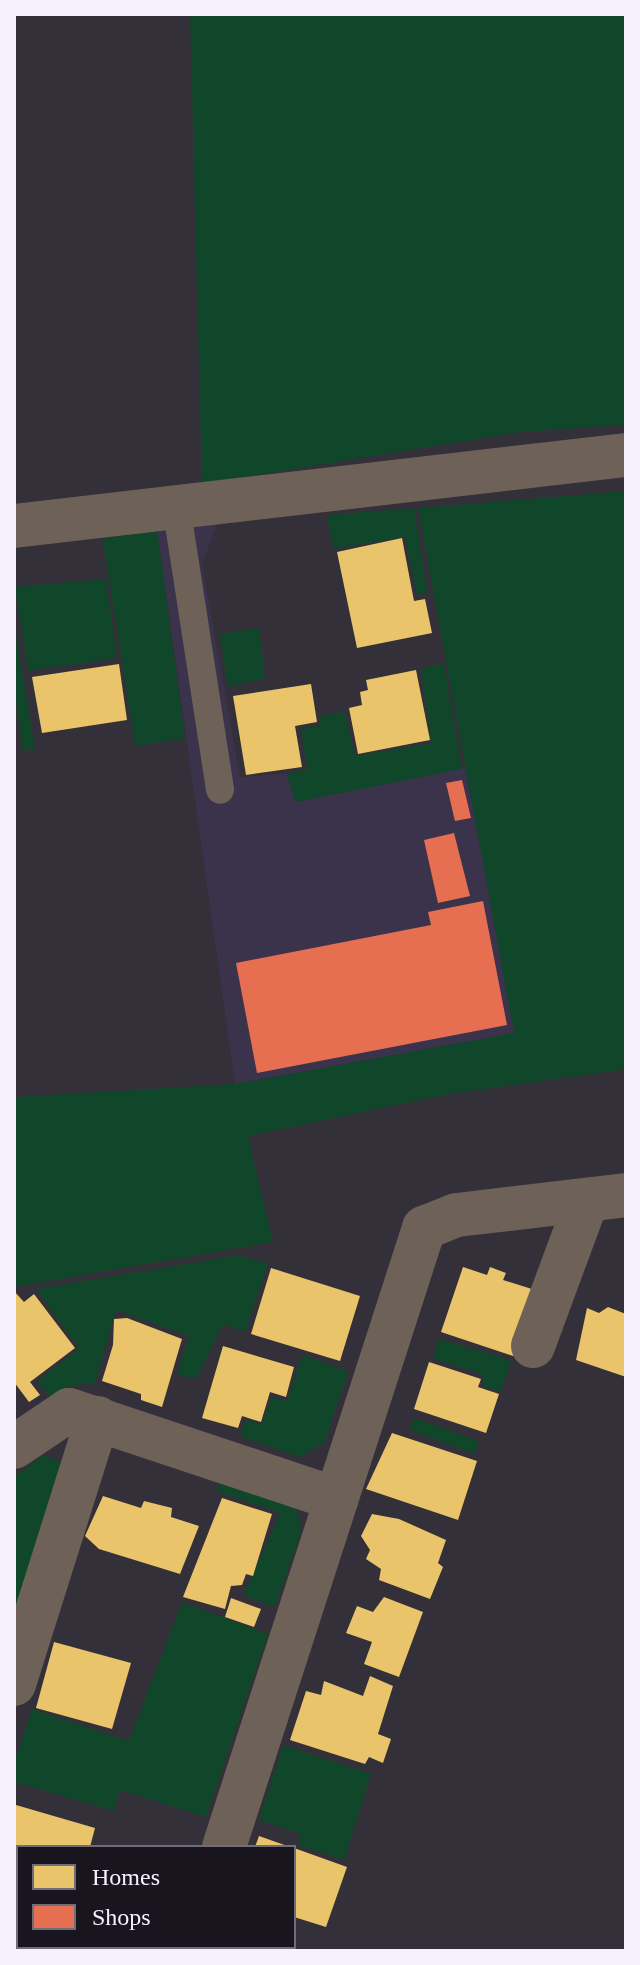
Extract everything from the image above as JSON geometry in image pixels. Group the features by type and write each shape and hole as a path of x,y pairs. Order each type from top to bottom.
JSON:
{"street":[{"path":"14,526 626,455"},
{"path":"533,1346 606,1197"},
{"path":"225,1845 424,1228 457,1215 606,1197"},
{"path":"14,1447 69,1410 337,1499"},
{"path":"14,1684 98,1418"}],"lane":[{"path":"176,505 220,790"}],"shaded area":[{"path":"218,522 202,564 240,777 287,774 295,802 465,767 515,1033 235,1084 157,529"}],"green space":[{"path":"190,14 626,14 626,425 520,432 202,484"},
{"path":"626,491 626,1069 449,1094 248,1136 273,1242 14,1287 14,1093 16,1097 235,1084 514,1033 418,508"},
{"path":"414,508 428,593 417,595 405,537 333,549 327,515"},
{"path":"157,529 185,738 135,746 103,539"},
{"path":"106,579 117,658 28,671 15,587"},
{"path":"14,621 35,749 23,751 14,690"},
{"path":"259,628 265,678 228,687 220,634"},
{"path":"444,664 462,769 295,802 287,774 307,769 301,729 319,725 320,716 345,712 355,756 431,743 421,668"},
{"path":"240,1255 268,1264 245,1332 223,1324 196,1379 177,1374 189,1336 116,1310 95,1383 70,1386 51,1398 37,1381 79,1348 36,1289"},
{"path":"439,1339 511,1360 501,1392 484,1387 482,1374 433,1359"},
{"path":"302,1355 348,1371 325,1442 300,1457 240,1436 246,1419 262,1424 272,1397 287,1401"},
{"path":"414,1418 479,1441 474,1454 410,1430"},
{"path":"43,1455 64,1463 14,1626 14,1477"},
{"path":"220,1484 292,1505 299,1514 301,1532 275,1607 243,1595 281,1513 216,1491"},
{"path":"182,1602 268,1634 206,1817 120,1790 114,1811 14,1782 14,1763 32,1709 129,1741"},
{"path":"283,1745 371,1774 344,1860 298,1845 301,1834 259,1820"}],"building: Homes":[{"path":"402,538 414,601 425,599 432,633 357,648 337,552"},
{"path":"119,664 127,720 42,733 32,677"},
{"path":"416,670 430,740 358,754 349,708 362,705 360,692 368,690 366,680"},
{"path":"311,684 317,722 295,726 302,767 246,775 233,696"},
{"path":"463,1267 487,1275 490,1267 506,1273 503,1280 535,1290 513,1356 441,1332"},
{"path":"271,1268 360,1296 340,1361 251,1334"},
{"path":"14,1291 24,1302 34,1294 75,1348 30,1382 40,1395 29,1402 14,1382"},
{"path":"608,1307 626,1314 626,1377 576,1360 587,1308 599,1313"},
{"path":"127,1318 182,1339 162,1407 141,1400 141,1394 102,1381 113,1345 114,1319"},
{"path":"223,1346 294,1367 286,1397 270,1392 261,1422 242,1416 238,1428 202,1418"},
{"path":"429,1362 481,1379 478,1387 499,1394 486,1433 414,1409"},
{"path":"392,1433 477,1461 458,1520 366,1489"},
{"path":"103,1496 141,1508 144,1501 172,1508 171,1517 199,1526 180,1574 99,1549 85,1536"},
{"path":"222,1498 272,1514 253,1576 246,1574 242,1585 231,1586 225,1609 183,1597"},
{"path":"372,1514 399,1519 446,1540 438,1563 443,1567 430,1599 379,1580 381,1569 366,1559 370,1550 361,1536"},
{"path":"384,1597 423,1612 399,1677 364,1664 372,1642 346,1633 357,1606 373,1612"},
{"path":"231,1598 261,1609 254,1627 225,1617"},
{"path":"54,1642 131,1663 112,1729 36,1708"},
{"path":"370,1676 393,1686 378,1734 391,1739 383,1763 369,1757 365,1764 290,1740 306,1691 321,1695 324,1681 363,1696"},
{"path":"16,1805 95,1828 91,1845 16,1845 14,1876"},
{"path":"259,1836 284,1845 256,1845"},
{"path":"296,1849 347,1867 326,1927 296,1918"},
{"path":"224,1949 272,1950 224,1951"}],"building: Shops":[{"path":"462,780 471,818 455,821 446,783"},
{"path":"454,833 470,896 438,903 424,840"},
{"path":"483,901 507,1025 257,1073 236,963 431,925 428,912"}]}
